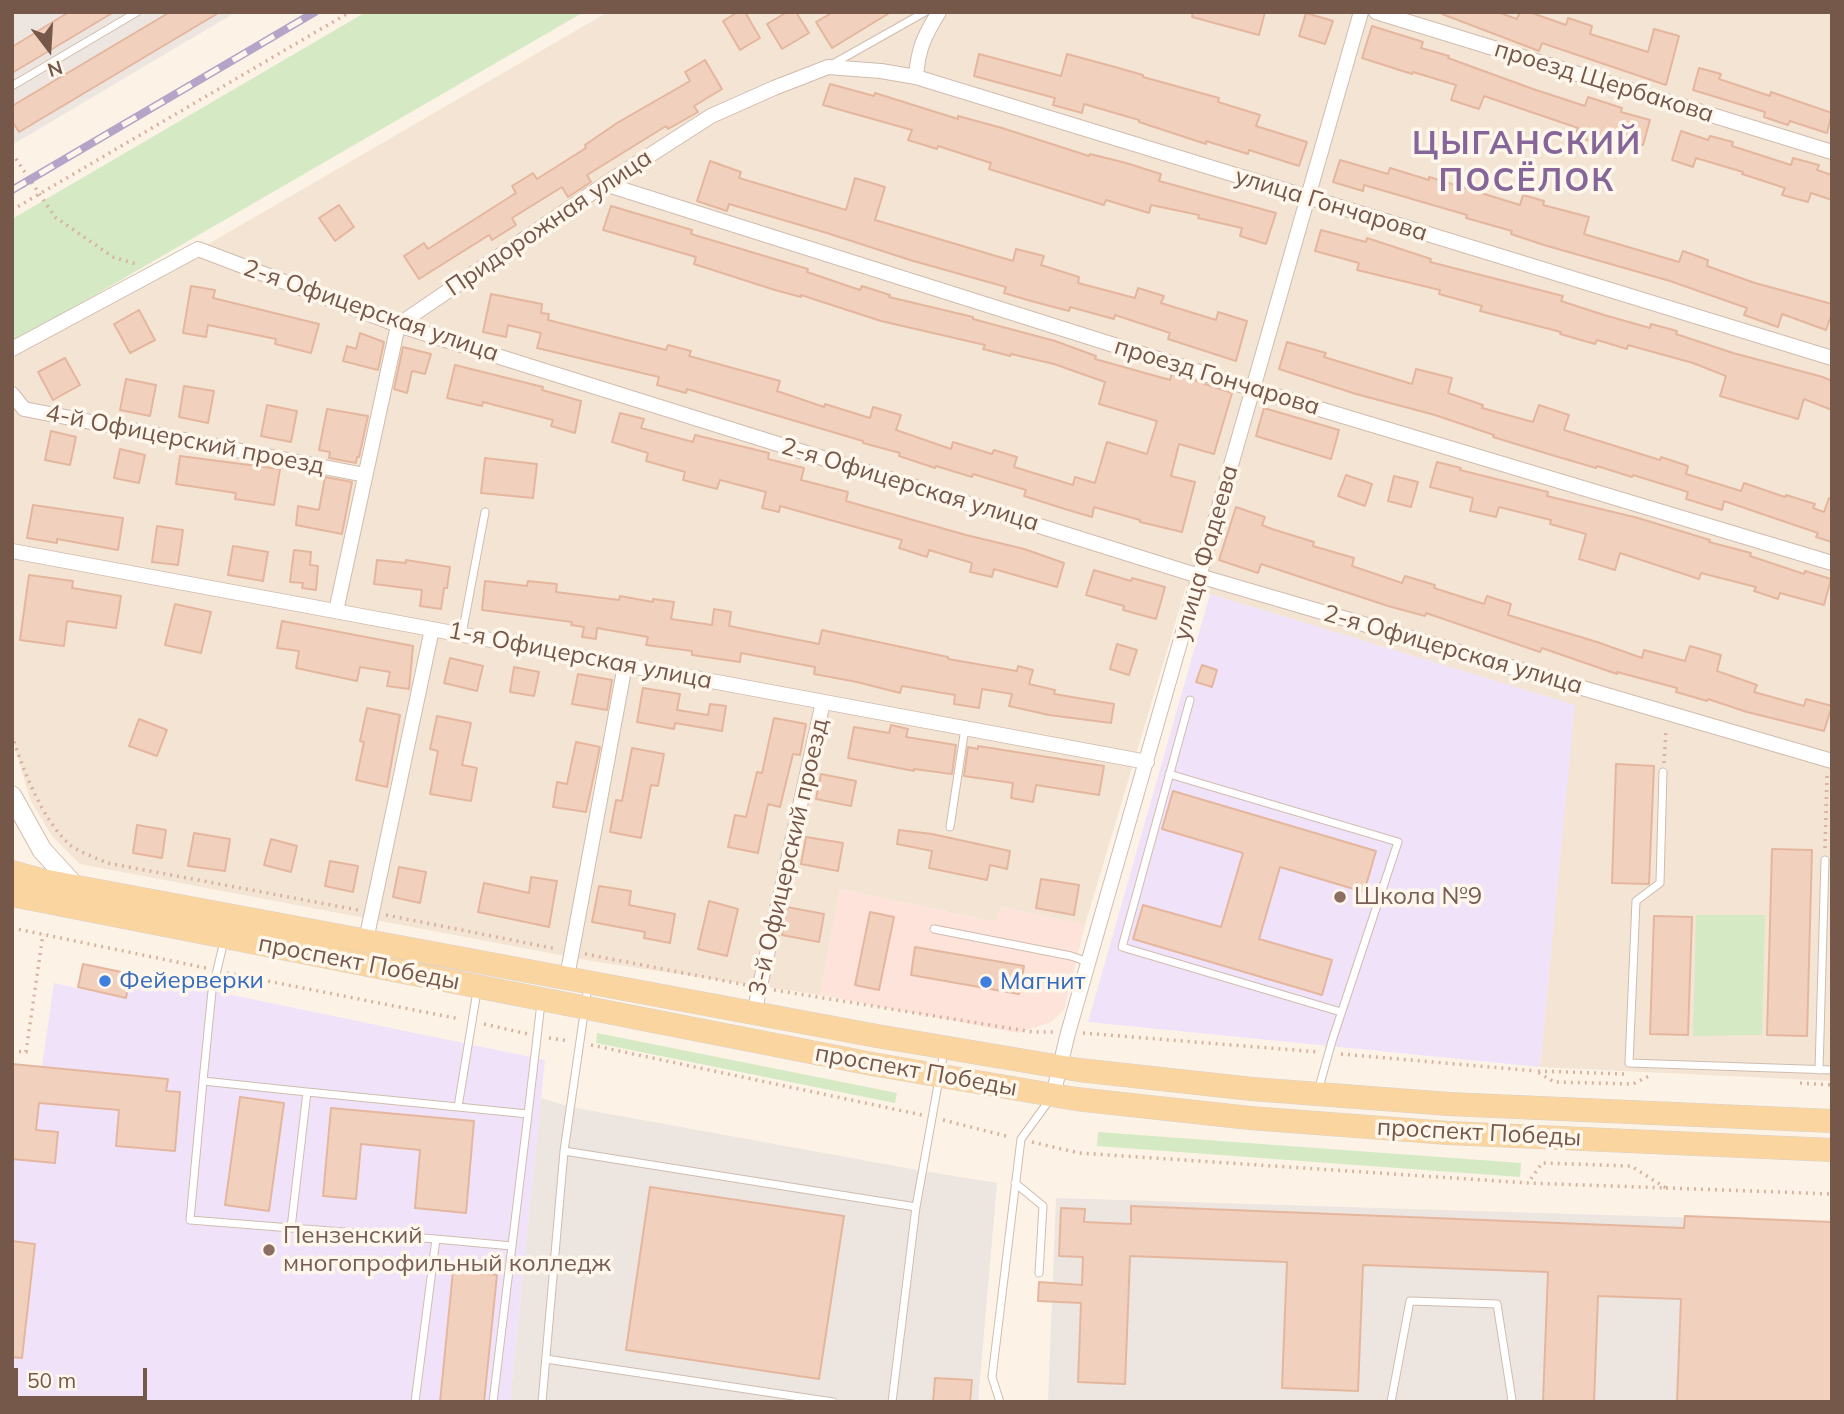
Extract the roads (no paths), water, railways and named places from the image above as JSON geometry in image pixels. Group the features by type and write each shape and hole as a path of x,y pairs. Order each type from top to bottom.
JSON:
{"main road":[{"path":"12,796 42,850 74,885"},
{"name":"проспект Победы","path":"12,872 754,1013 1059,1067 1226,1086 1449,1104 1832,1121"},
{"name":"проспект Победы","path":"12,895 585,1008 1053,1095 1250,1118 1434,1132 1832,1150"}],"street":[{"path":"916,77 918,54 924,35 939,12"},
{"name":"улица Фадеева","path":"1053,1095 1068,1033 1361,12"},
{"name":"проезд Щербакова","path":"1376,12 1832,152"},
{"name":"улица Гончарова","path":"828,67 916,77 1832,358"},
{"name":"Придорожная улица","path":"398,325 710,116 828,67"},
{"name":"проезд Гончарова","path":"605,184 1253,389 1832,563"},
{"name":"2-я Офицерская улица","path":"12,349 198,249 398,325 1199,576 1830,760"},
{"path":"336,611 398,325"},
{"name":"4-й Офицерский проезд","path":"12,394 24,409 365,475"},
{"name":"1-я Офицерская улица","path":"12,551 1147,762"},
{"path":"366,940 432,629"},
{"path":"578,979 571,952 625,665"},
{"name":"3-й Офицерский проезд","path":"754,1013 823,702"}],"lane":[{"path":"12,86 137,12"},
{"name":"Придорожная улица","path":"828,67 926,12"},
{"path":"462,635 485,512"},
{"path":"1190,700 1122,947 1341,1012"},
{"path":"950,827 965,729"},
{"path":"1663,772 1660,883 1636,901 1629,1063 1832,1070"},
{"path":"1170,774 1398,842 1341,1012 1317,1094"},
{"path":"1819,1070 1825,860"},
{"path":"934,929 1071,956 1089,962"},
{"path":"225,937 212,991 190,1220 512,1246"},
{"path":"542,1402 564,1150 585,1008 578,979"},
{"path":"458,1107 477,987"},
{"path":"493,1402 541,999"},
{"path":"892,1402 916,1207 945,1047"},
{"path":"204,1082 528,1114"},
{"path":"291,1228 307,1092"},
{"path":"1000,1402 992,1377 1021,1139 1053,1095"},
{"path":"564,1150 916,1207"},
{"path":"1015,1183 1043,1206 1039,1273"},
{"path":"415,1402 436,1239"},
{"path":"1391,1402 1410,1301 1497,1304 1512,1400 1510,1402"},
{"path":"545,1359 833,1402"}],"railway":[{"path":"12,190 315,12"}],"place":[{"name":"Школа №9","path":"1340,897"},
{"name":"Фейерверки","path":"105,981"},
{"name":"Магнит","path":"986,982"},
{"name":"Пензенский многопрофильный колледж","path":"269,1250"}],"district":[{"name":"ЦЫГАНСКИЙ ПОСЁЛОК","path":"1527,162"}]}
